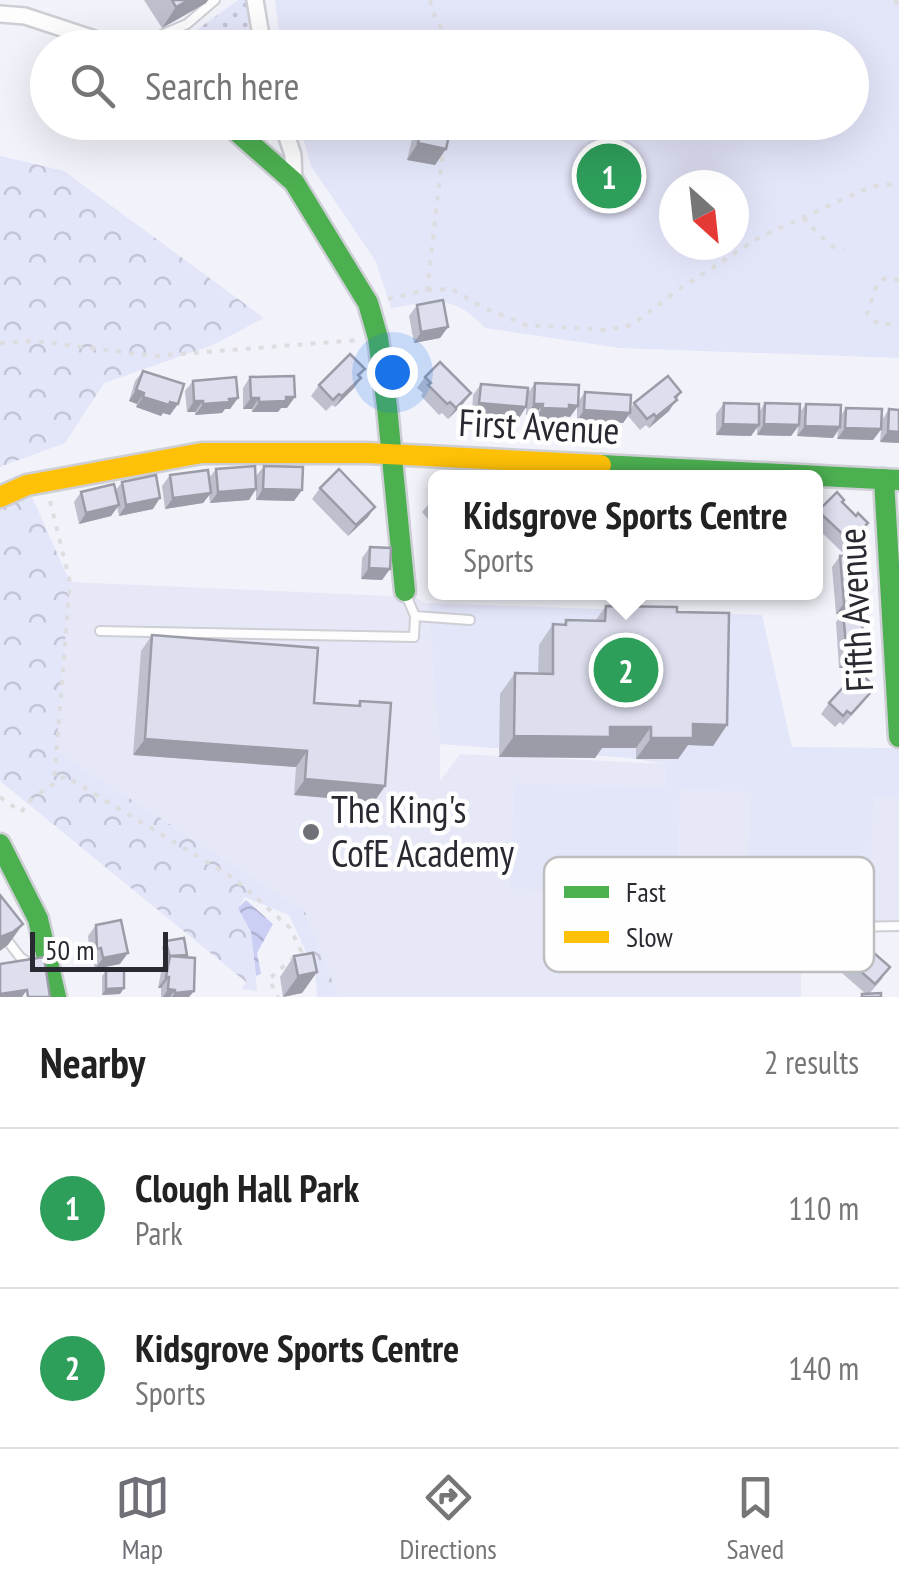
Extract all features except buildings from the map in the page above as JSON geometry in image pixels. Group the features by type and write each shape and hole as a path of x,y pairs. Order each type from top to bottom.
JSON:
{"main road":[{"path":"246,140 294,182 368,303 378,338 405,591"},
{"name":"First Avenue","path":"0,496 27,484 202,453 392,454 699,470"},
{"name":"First Avenue","path":"823,476 891,480"},
{"name":"Fifth Avenue","path":"891,480 899,736"},
{"path":"0,844 38,919 56,997"}],"street":[{"path":"255,0 260,30"},
{"path":"0,14 25,16 69,30"},
{"path":"288,140 294,182"}],"lane":[{"path":"172,30 187,24 216,0"},
{"path":"100,631 414,636 414,616 405,591"},
{"path":"414,616 470,620"},
{"path":"874,927 899,926"},
{"path":"0,932 20,957 50,968"}],"path":[{"path":"430,0 444,30"},
{"path":"895,0 899,8"},
{"path":"427,290 445,140"},
{"path":"368,303 427,290 452,289 482,308 526,326 608,330 632,324 760,237 870,188 899,183"},
{"path":"803,218 831,246 844,250"},
{"path":"899,280 885,278 877,284 867,312 878,324 899,324"},
{"path":"0,342 35,341 154,356 378,338"},
{"path":"45,482 70,582 54,784"},
{"path":"0,797 21,812 34,797 65,776 234,879 290,928 301,951 269,979 278,997"}],"shaded area":[{"name":"The King's CofE Academy","path":"70,582 393,596 393,588 432,607 441,659 440,781 460,754 667,764 665,788 899,797 899,921 895,926 874,929 874,857 544,857 544,972 801,972 801,997 339,997 304,910 56,751"}],"green space":[{"path":"238,0 250,0 253,30 197,30"},
{"path":"275,0 899,0 899,358 620,348 485,328 453,304 420,303 391,308 375,260 311,166 304,140 869,140 869,30 279,30"},
{"path":"0,156 64,171 264,318 213,345 104,383 65,443 0,467"},
{"path":"32,497 70,582 56,751 304,910 339,997 317,997 315,971 289,915 245,897 240,905 251,932 257,991 242,989 246,982 0,781 0,508"},
{"path":"428,603 762,615 792,747 899,748 899,797 874,797 871,857 749,857 751,792 680,789 677,857 544,857 544,890 510,889 515,783 665,788 666,764 440,744"}],"water":[{"path":"246,900 273,924 257,953 261,974 256,976 251,932 238,908"}],"traffic: fast":[{"path":"246,140 294,182 368,303 378,338 387,407 405,591"},
{"path":"601,465 700,470"},
{"path":"823,476 899,480"},
{"path":"884,479 899,737"},
{"path":"0,844 38,919 56,997"}],"traffic: slow":[{"path":"0,497 27,485 202,453 367,453 601,465"}],"place":[{"name":"Clough Hall Park","path":"609,176"},
{"name":"Kidsgrove Sports Centre","path":"626,670"},
{"name":"The King's CofE Academy","path":"311,832"}]}
